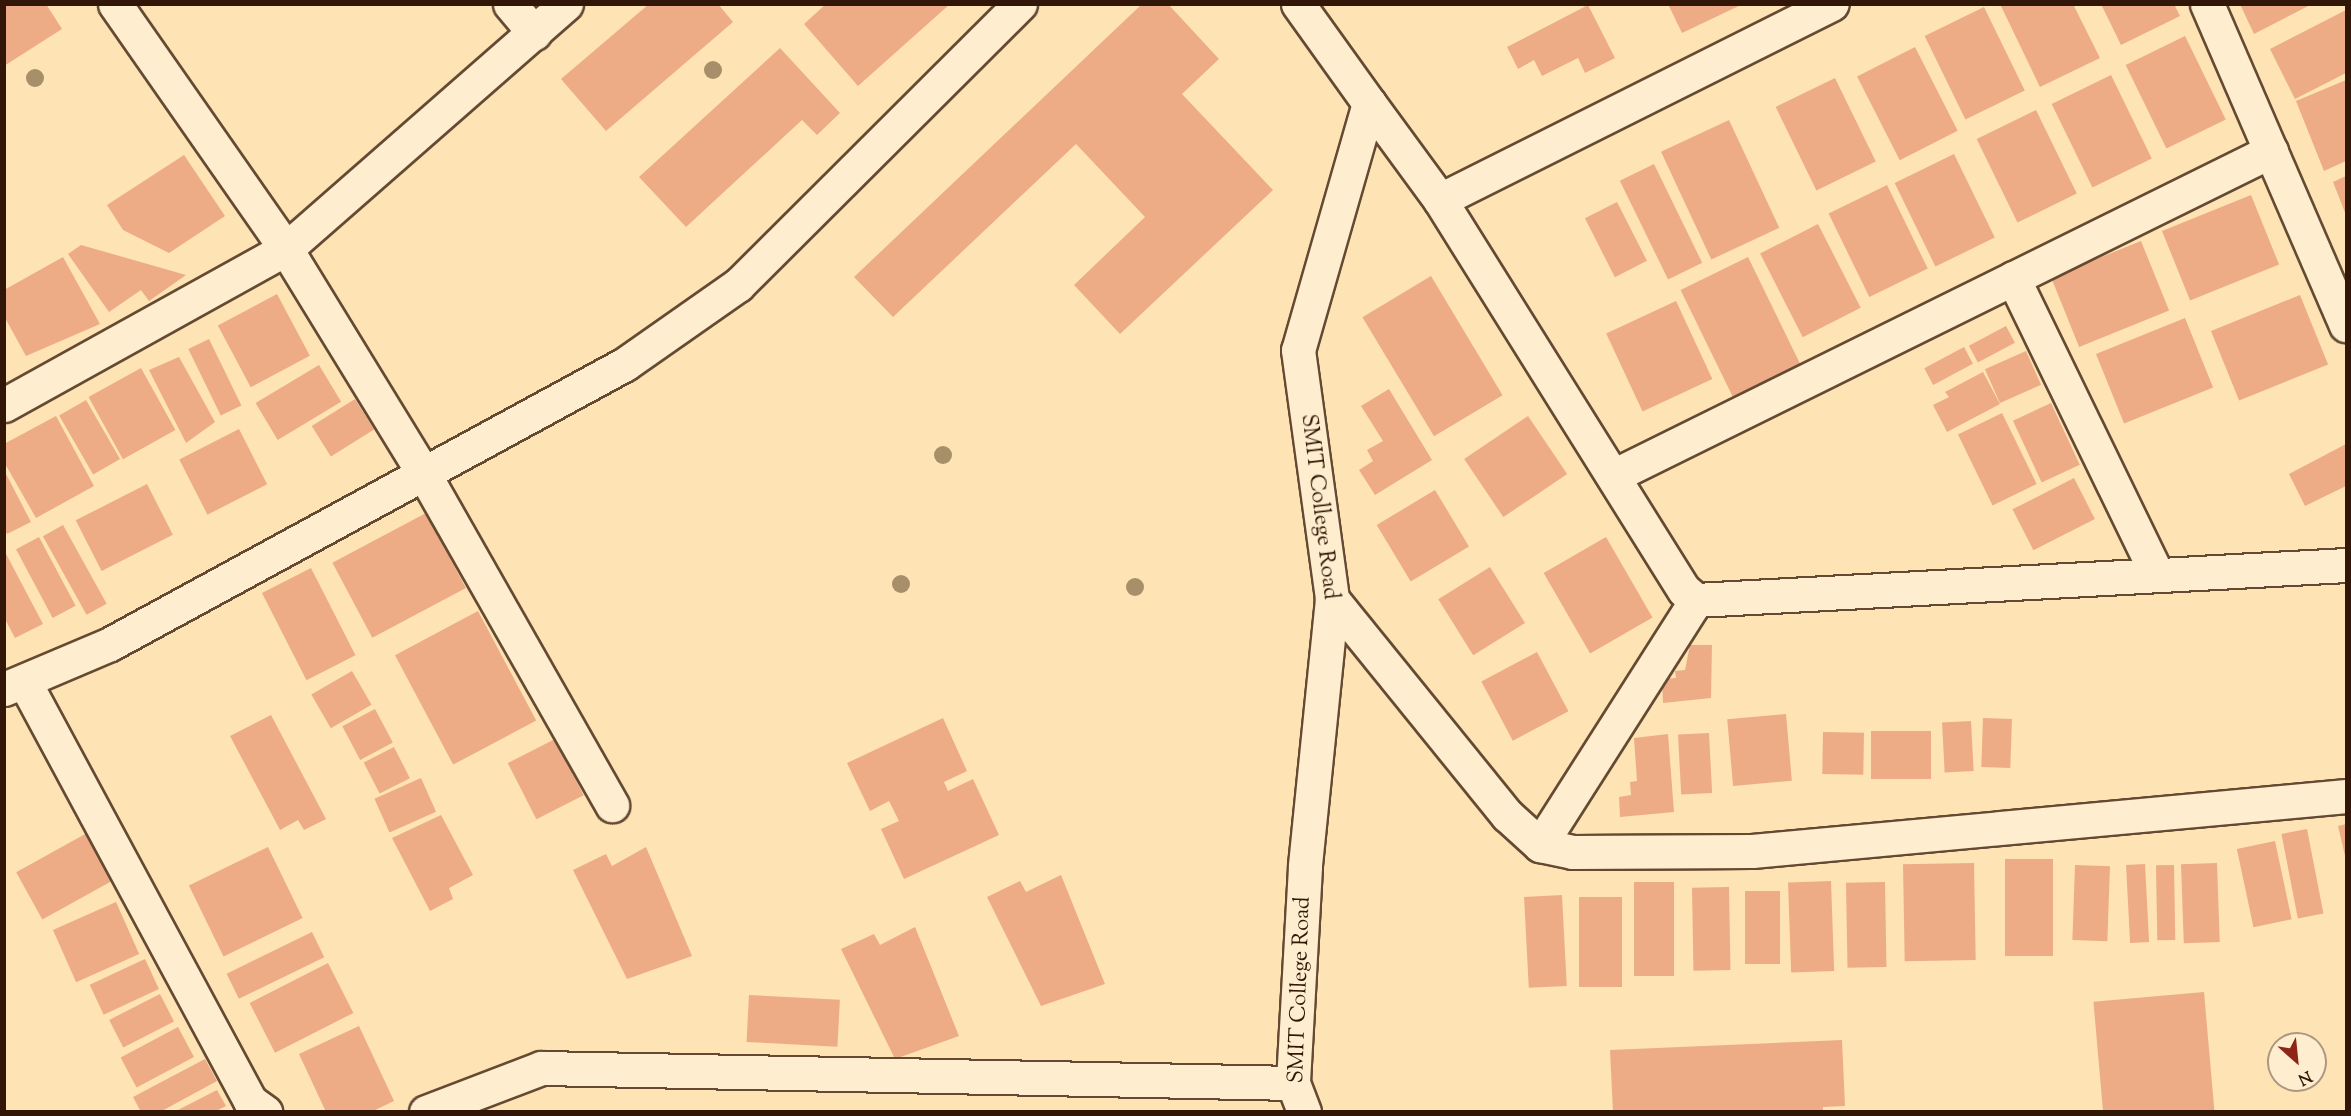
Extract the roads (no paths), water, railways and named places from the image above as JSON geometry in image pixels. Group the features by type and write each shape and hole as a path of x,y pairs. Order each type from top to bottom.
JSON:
{"street":[{"path":"115,4 286,249 424,474 612,805"},
{"path":"510,4 534,33"},
{"path":"4,405 286,249 566,4"},
{"path":"265,1112 250,1101 14,685 110,644 625,364 738,285 1020,4"},
{"path":"1298,4 1440,200 1684,590 1696,600 2155,571 2346,565"},
{"path":"1440,200 1832,4"},
{"path":"2207,4 2346,325"},
{"name":"SMIT College Road","path":"1299,1097 1305,867 1332,599 1298,350 1369,103"},
{"path":"1613,476 2271,151"},
{"path":"2013,278 2155,571"},
{"path":"1332,599 1507,815 1540,845 1572,852 1752,851 2346,796"},
{"path":"1540,845 1696,600"},
{"path":"426,1112 541,1068 1299,1097"}]}
